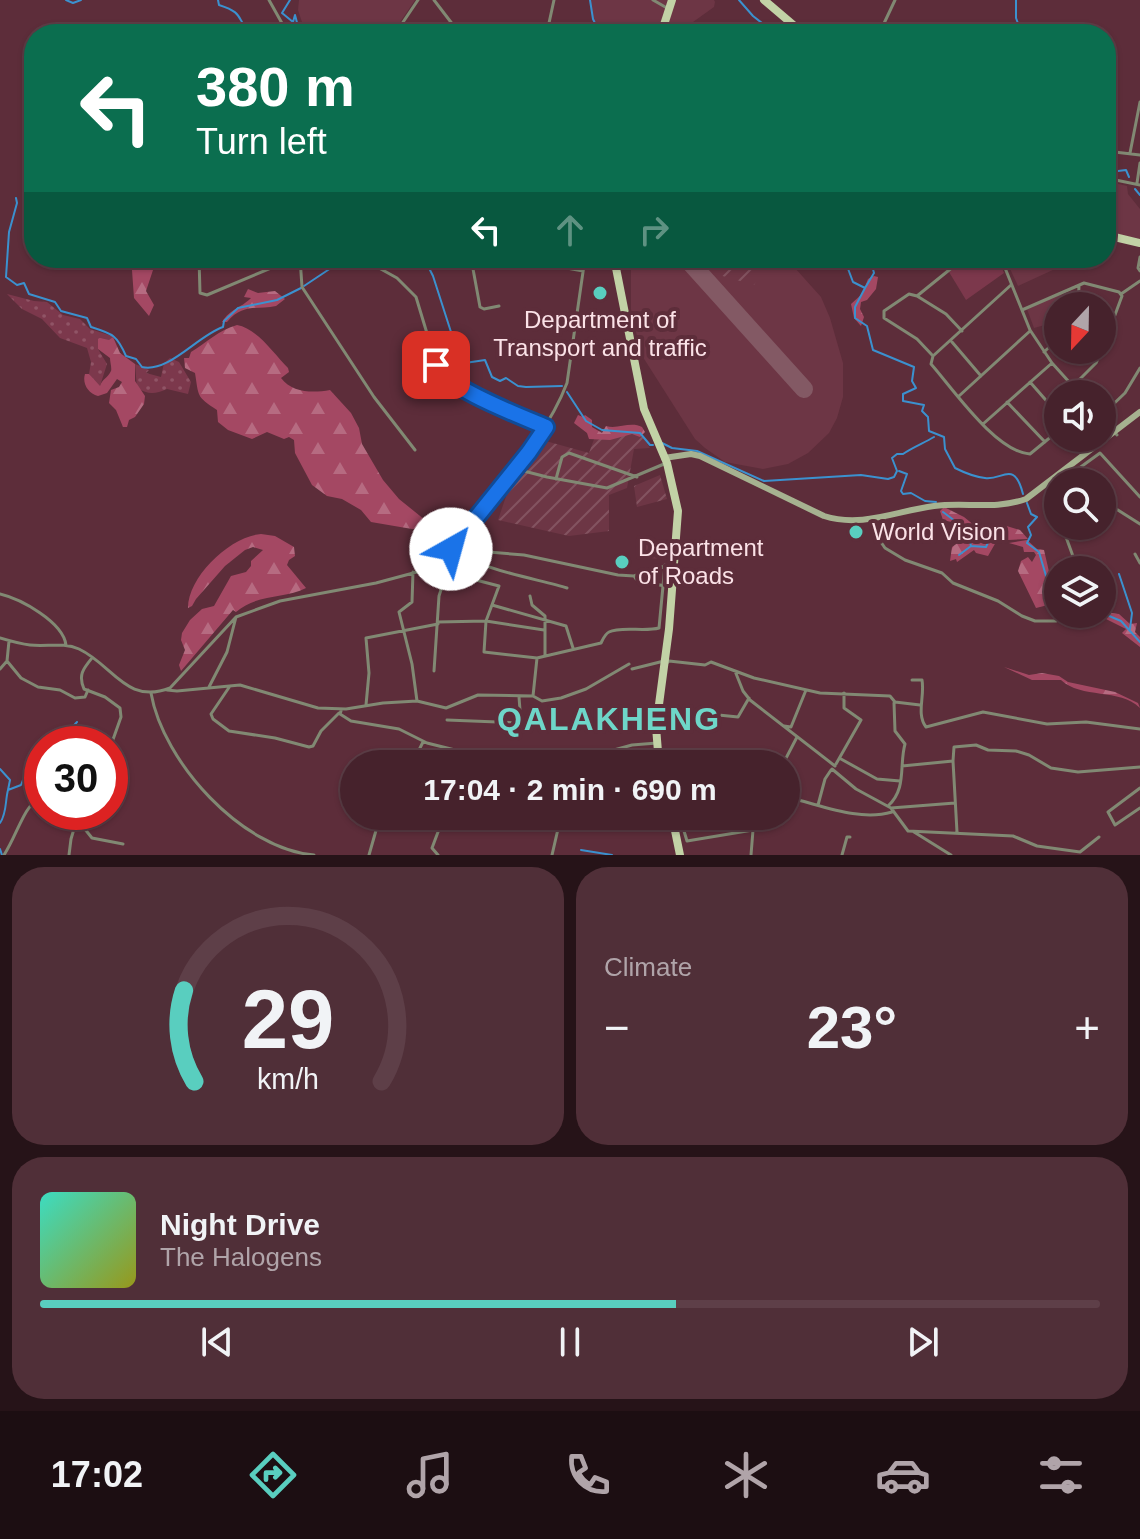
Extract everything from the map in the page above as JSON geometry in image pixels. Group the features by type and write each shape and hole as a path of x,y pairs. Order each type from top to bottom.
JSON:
{"main road":[{"path":"764,0 792,24"},
{"path":"1116,237 1140,243"},
{"path":"616,268 644,409 668,459 678,511 670,565 664,663 656,727 658,750"},
{"path":"1116,434 1140,412"},
{"path":"1075,468 1094,452"},
{"path":"668,459 691,454 700,456 838,521 866,520 934,506 1014,503 1044,489"},
{"path":"675,830 680,855"}],"street":[{"path":"269,0 282,24"},
{"path":"402,24 418,0"},
{"path":"434,0 452,24"},
{"path":"548,24 554,0"},
{"path":"653,0 669,6"},
{"path":"884,24 895,0"},
{"path":"1130,153 1140,102"},
{"path":"1116,152 1140,155"},
{"path":"1116,180 1138,185 1140,163"},
{"path":"1140,257 1140,271"},
{"path":"199,268 200,293 207,295 273,268"},
{"path":"299,268 302,287 374,397 415,450"},
{"path":"379,268 397,278 416,297 439,373 480,397 546,427"},
{"path":"473,268 480,307 499,306"},
{"path":"571,268 583,271"},
{"path":"167,690 236,617 264,605 376,583 432,568 445,559 546,427 567,383 583,268"},
{"path":"917,296 952,268"},
{"path":"1005,268 1030,330 1044,352"},
{"path":"1116,309 1121,294 1140,281"},
{"path":"1022,310 1050,296 1091,283 1121,294"},
{"path":"1011,285 933,356 931,364 999,441 1030,454 1044,443"},
{"path":"1079,285 1079,292"},
{"path":"933,356 917,339 883,315 884,311 909,294 917,296 946,314 962,331"},
{"path":"959,396 1030,330"},
{"path":"951,341 981,376"},
{"path":"537,349 571,355"},
{"path":"983,424 1051,364"},
{"path":"1053,364 1068,380"},
{"path":"1079,380 1095,364"},
{"path":"1116,402 1140,368"},
{"path":"1030,382 1044,398"},
{"path":"1007,402 1044,441"},
{"path":"556,479 562,457 569,453 637,477"},
{"path":"1080,468 1100,453 1114,468"},
{"path":"516,469 607,488 637,477 668,459"},
{"path":"1116,471 1140,497"},
{"path":"1116,509 1140,524"},
{"path":"883,517 885,521 874,527 874,532 885,548 905,560 942,573 953,583 998,601 1022,616 1044,621"},
{"path":"438,524 439,532 451,549 479,563 567,588"},
{"path":"451,549 524,555 618,575 634,576 670,565"},
{"path":"1135,554 1140,563"},
{"path":"434,671 439,596 447,571 445,559"},
{"path":"479,563 476,580 499,586 486,621 484,652 537,658 601,643 606,633 612,631 659,628 670,565"},
{"path":"413,572 412,602 399,612 417,701"},
{"path":"634,576 664,586"},
{"path":"0,594 25,603 41,614 60,630 66,645"},
{"path":"530,596 532,605 542,612 545,620 545,655"},
{"path":"491,605 566,626 573,648"},
{"path":"209,687 227,652 236,617"},
{"path":"366,705 369,673 366,638 438,623 486,621 544,630"},
{"path":"0,638 29,645 66,645 80,650 118,680 134,689 151,693 240,685 318,708 340,711 366,705 417,701 446,708 478,695 533,696 542,701 576,693 629,664"},
{"path":"0,669 7,661 9,641"},
{"path":"92,658 82,670 84,689 105,697 120,708 118,726"},
{"path":"533,696 537,658"},
{"path":"7,661 21,678 38,687 60,690 75,698 85,697 88,690"},
{"path":"632,669 669,661 705,665 711,662 806,690 890,696 895,702 895,731 905,744 901,757 899,794 891,809"},
{"path":"735,671 749,698 831,760 834,768 856,789 891,809 908,831 1013,836 1037,846 1080,852 1099,837"},
{"path":"912,680 922,680 922,724 928,728 983,712 1047,724 1086,722 1140,729"},
{"path":"230,686 211,714 229,731 309,747 340,711"},
{"path":"784,726 791,727 806,690"},
{"path":"151,693 159,725 180,763 210,798 263,838 286,850 314,855"},
{"path":"818,805 825,779 841,759 861,720 844,708 844,693"},
{"path":"447,720 521,723 519,697"},
{"path":"678,714 738,717 749,698"},
{"path":"895,702 921,706"},
{"path":"340,711 351,721 399,729 423,741 454,750"},
{"path":"790,750 797,737"},
{"path":"419,750 423,741"},
{"path":"614,750 657,743"},
{"path":"957,832 954,747 976,745 988,750 1022,752 1046,767 1062,770 1090,772 1140,767"},
{"path":"841,759 877,779 900,781"},
{"path":"902,766 953,761"},
{"path":"1140,788 1108,812 1115,825 1140,808"},
{"path":"800,800 874,815 891,809 956,803"},
{"path":"4,855 15,828 24,816"},
{"path":"69,855 75,830"},
{"path":"86,830 92,838 123,844"},
{"path":"371,854 377,830"},
{"path":"438,855 432,848 439,830"},
{"path":"552,855 558,830"},
{"path":"684,830 687,841 753,830 751,855"},
{"path":"914,832 951,855"},
{"path":"842,855 847,837 850,837"}],"shaded area":[{"path":"299,0 415,0 399,24 303,24 298,10"},
{"path":"590,0 715,2 714,7 690,24 595,24"},
{"path":"1116,183 1127,186 1128,194 1140,209 1140,239 1116,234"},
{"path":"631,268 795,268 821,297 843,363 843,397 829,433 808,453 788,464 763,469 725,462 695,439 641,354 631,309"},
{"path":"721,268 765,268 754,285 719,275"},
{"path":"954,268 1002,268 1004,273 966,300 949,272"},
{"path":"1010,268 1057,268 1018,286"},
{"path":"7,294 47,302 63,315 80,319 90,329 112,336 112,340 98,340 98,349 107,364 100,386 89,374 91,362 87,348 60,338 42,319 22,309"},
{"path":"1044,302 1044,325 1034,328 1027,309"},
{"path":"170,358 179,362 191,382 188,394 167,389 149,393 137,388 135,364 149,370 146,373 161,377 164,363"},
{"path":"597,431 641,435 650,448 634,449 627,488 609,495 609,531 569,536 498,520 513,476 542,440 589,453"},
{"path":"660,475 667,499 637,507 634,486"},
{"path":"639,538 670,543 669,560 638,557"}],"green space":[{"path":"154,268 146,291 154,305 149,316 134,298 132,270"},
{"path":"878,277 876,289 867,300 861,302 864,317 861,326 854,318 851,304 862,294 868,279"},
{"path":"248,289 258,293 275,291 285,299 276,306 239,312 227,322 222,322 251,298 244,297"},
{"path":"237,325 252,331 288,368 289,372 281,378 291,387 303,391 330,390 351,413 359,428 362,444 383,480 399,499 430,524 429,528 412,529 371,522 361,510 342,499 327,496 312,485 295,453 294,440 267,432 252,439 228,430 218,422 217,410 200,395 195,373 185,368 184,358 189,358 191,352 218,333"},
{"path":"113,337 120,353 135,364 135,381 145,396 144,404 129,420 127,427 123,427 116,410 109,403 111,390 122,382 117,379 107,393 98,396 89,391 84,381 85,374 89,374 100,386 110,373 110,358 98,349 98,339 109,340"},
{"path":"578,415 592,420 592,427 602,433 606,426 633,425 642,427 645,432 640,437 632,434 610,440 589,439 587,433 574,423"},
{"path":"944,507 980,530 978,534 982,539 985,530 1000,524 1020,530 1028,539 1008,540 1005,537 996,542 988,556 974,550 957,562 956,559 950,561 952,547 959,542 967,542 960,524 943,520 940,511"},
{"path":"249,536 275,536 294,547 295,556 287,565 306,588 252,602 236,612 233,610 181,671 179,665 185,650 182,633 190,620 202,609 214,606 231,576 246,572 251,561 263,550 253,547 245,550 225,566 188,608 195,583 225,550"},
{"path":"1027,540 1037,549 1044,550 1044,606 1036,608 1018,571 1021,561 1028,557 1032,562 1036,555 1009,543"},
{"path":"1116,614 1130,624 1137,623 1135,632 1140,637 1140,647 1122,633 1126,629 1116,624"},
{"path":"1004,667 1029,675 1042,673 1059,676 1068,682 1115,692 1138,703 1140,708 1122,698 1079,690 1061,680 1032,680"}],"waterway":[{"path":"66,0 73,3 81,0"},
{"path":"218,0 219,5 236,13 243,24"},
{"path":"290,0 282,13 293,22 295,15 297,24"},
{"path":"590,0 595,24"},
{"path":"739,0 763,24"},
{"path":"1016,0 1018,24"},
{"path":"1116,170 1126,170 1129,177"},
{"path":"1135,189 1140,195"},
{"path":"16,198 9,232 6,277 17,285 24,283 29,294 55,302 61,311 87,318 91,327 113,336 126,356 136,359 142,367 162,365 173,359 223,327 224,321 238,308 277,300 301,288"},
{"path":"304,286 331,268"},
{"path":"429,268 460,360 465,363 485,360 492,377 500,381 506,378 518,386 562,386"},
{"path":"848,268 853,282 865,288 855,307 855,318 867,326 873,350 914,367 912,381 916,388 903,394 903,401 924,405 922,411 928,417 929,431 944,437 945,449 955,468 985,478 1012,474 1023,494"},
{"path":"865,288 874,273 873,268"},
{"path":"567,392 586,421 602,430 640,433 653,445"},
{"path":"662,443 672,448 697,451 764,481 861,475 888,479 894,477 897,471 892,458 934,437"},
{"path":"899,471 907,474 901,491 903,494 911,493 925,501 936,502"},
{"path":"1027,503 1031,514 1037,517 1028,527 1031,535 1027,543 1039,552 1044,569"},
{"path":"943,512 967,530 971,546 959,555"},
{"path":"971,546 986,547 996,534"},
{"path":"1119,574 1132,613 1130,629"},
{"path":"1116,619 1140,642"},
{"path":"73,726 77,722"},
{"path":"0,769 10,780 8,790"},
{"path":"0,823 8,790 21,785 24,778"},
{"path":"0,849 2,855"},
{"path":"581,850 612,855"}],"runway":[{"path":"695,268 804,389"}],"place":[{"name":"Department of Transport and traffic","path":"600,293"},
{"name":"World Vision","path":"856,532"},
{"name":"Department of Roads","path":"622,562"}],"district":[{"name":"QALAKHENG","path":"609,719"}],"route":[{"path":"436,365 445,378 503,409 546,427 451,549"}]}
